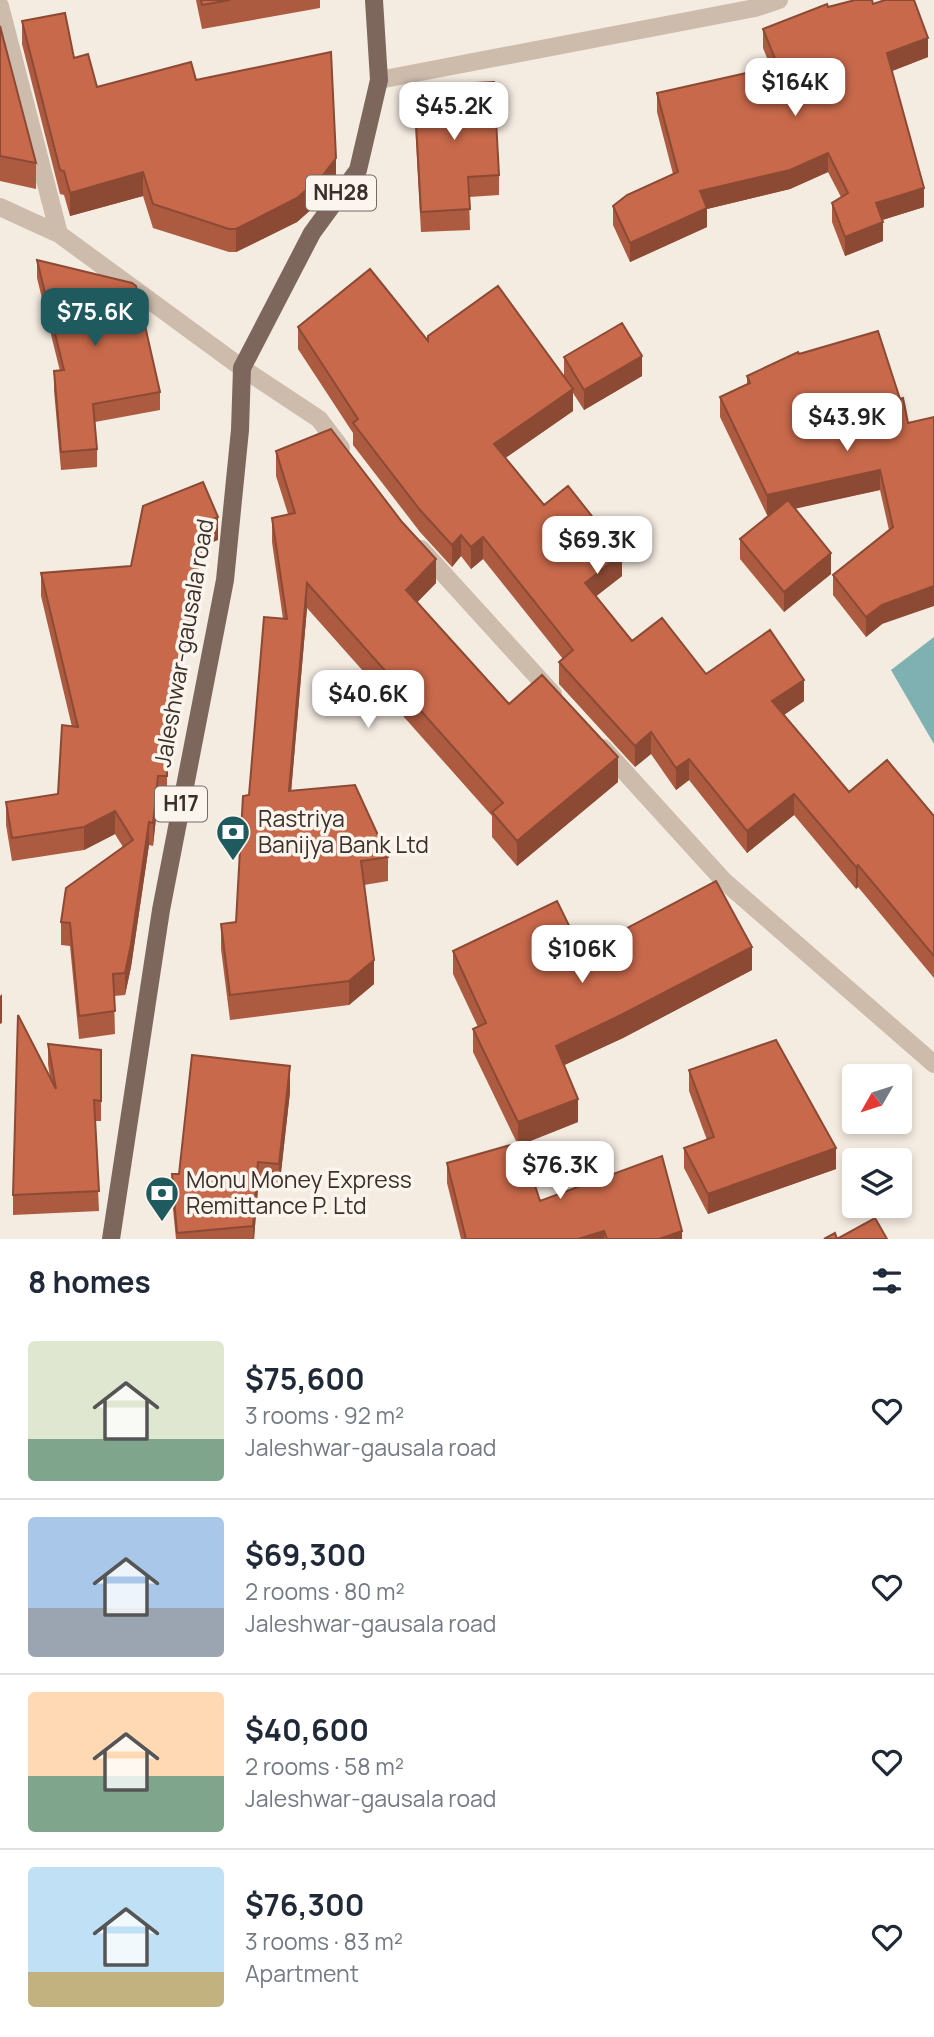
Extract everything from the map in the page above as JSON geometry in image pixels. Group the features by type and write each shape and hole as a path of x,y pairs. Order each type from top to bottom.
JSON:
{"main road":[{"name":"Jaleshwar-gausala road","path":"111,1239 160,910 225,580 240,430 242,368 312,233 358,170 379,80 374,0"}],"street":[{"path":"379,80 755,8 779,0"},
{"path":"0,6 60,234"},
{"path":"0,207 60,234 242,368 319,419 352,463"},
{"path":"411,539 568,710"},
{"path":"595,740 724,881 934,1064"}],"water":[{"path":"934,637 934,744 891,670"}],"building":[{"path":"201,0 230,0 202,5"},
{"path":"855,0 872,0 873,4 885,0 914,0 928,38 887,53 924,188 876,203 883,222 845,237 832,203 848,193 828,153 790,170 700,191 707,208 630,243 613,206 627,195 678,172 657,93 778,66 763,29 827,4 828,7"},
{"path":"65,13 74,58 88,54 97,87 191,62 196,80 331,52 336,158 323,175 297,198 236,229 153,204 143,172 70,193 64,171 60,170 22,21"},
{"path":"0,26 36,163 0,156"},
{"path":"494,82 499,175 468,177 470,209 421,212 414,86"},
{"path":"37,260 136,286 160,392 93,404 97,449 61,452 54,371 64,370"},
{"path":"370,269 428,341 428,336 498,286 573,389 494,444 544,505 568,486 622,554 585,583 632,641 662,618 706,674 770,630 804,680 772,701 849,792 887,760 934,816 934,956 794,794 747,831 689,759 676,768 651,732 635,746 559,662 573,650 483,537 471,547 461,535 452,545 420,510 353,423 358,419 298,327"},
{"path":"622,323 642,356 584,390 564,357"},
{"path":"878,331 900,399 903,398 908,423 934,417 934,586 882,605 866,617 833,575 893,527 880,470 767,495 720,397 750,383 747,376 798,352 799,354"},
{"path":"331,429 402,522 436,559 406,590 509,704 542,675 618,757 517,841 492,812 503,803 307,583 289,791 355,785 388,857 361,861 374,960 349,981 230,995 221,924 236,922 243,796 249,795 264,617 287,619 272,518 295,513 276,451"},
{"path":"203,482 218,517 203,523 167,733 167,776 158,776 153,823 149,822 125,973 113,974 115,1011 79,1016 70,923 61,922 66,888 133,840 115,811 84,827 12,838 6,802 58,794 62,725 78,727 41,573 131,566 143,506"},
{"path":"788,500 831,553 784,592 740,539"},
{"path":"716,881 752,947 556,1046 578,1099 518,1122 473,1029 486,1023 453,951 557,901 582,952"},
{"path":"18,1015 56,1089 48,1044 101,1050 101,1101 94,1100 99,1191 13,1195"},
{"path":"776,1040 836,1148 708,1194 684,1148 714,1137 689,1070"},
{"path":"192,1055 290,1066 279,1164 258,1162 253,1226 177,1233 172,1174 179,1174"},
{"path":"521,1142 540,1201 662,1156 682,1231 659,1239 607,1239 604,1231 578,1239 466,1239 447,1163"},
{"path":"875,1218 887,1239 837,1239"},
{"path":"835,1233 837,1239 824,1239"}],"place":[{"name":"Rastriya Banijya Bank Ltd","path":"233,862"},
{"name":"Monu Money Express Remittance P. Ltd","path":"162,1223"}]}
